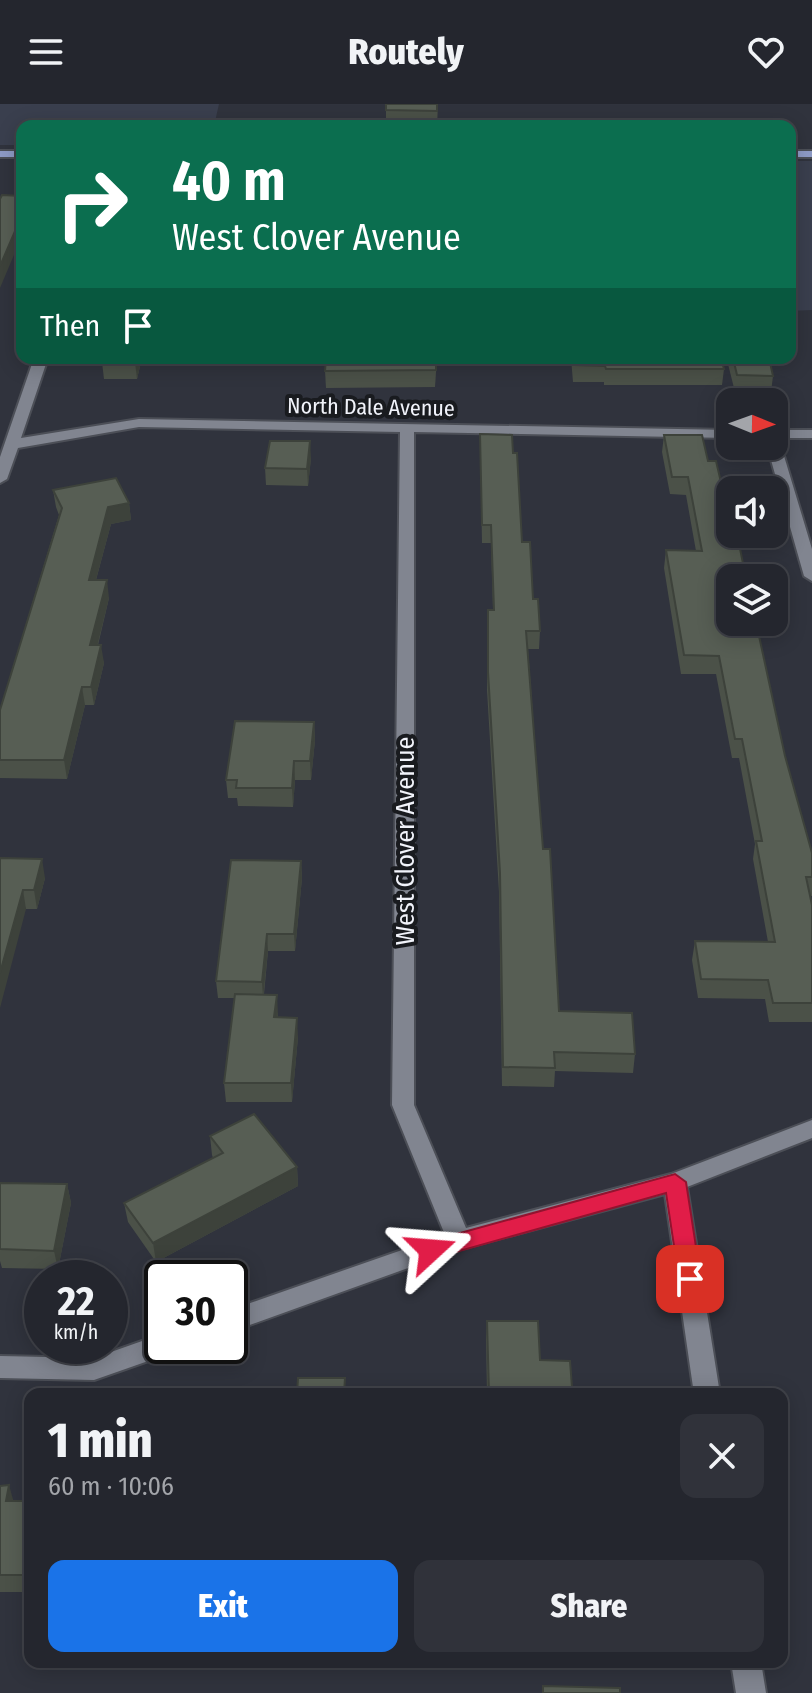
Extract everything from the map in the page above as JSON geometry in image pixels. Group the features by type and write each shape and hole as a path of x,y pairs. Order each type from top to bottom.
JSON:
{"street":[{"path":"0,479 39,364"},
{"name":"North Dale Avenue","path":"13,444 139,423 716,434"},
{"name":"West Clover Avenue","path":"407,430 403,1105 459,1240"},
{"path":"788,434 812,434"},
{"path":"778,460 812,576"},
{"path":"248,1315 459,1240 675,1182 812,1129"},
{"path":"675,1182 706,1388"},
{"path":"0,1367 94,1369 144,1351"},
{"path":"747,1668 751,1693"}],"shaded area":[{"path":"0,104 219,104 215,120 16,120 16,145 0,145"},
{"path":"796,161 812,161 812,310 796,311"}],"building":[{"path":"386,104 437,104 437,111 386,110"},
{"path":"2,195 16,196 16,229 0,266"},
{"path":"326,364 436,364 436,370 325,371"},
{"path":"723,364 724,369 606,369 605,366 575,365"},
{"path":"734,364 770,364 773,376 737,375"},
{"path":"480,434 512,435 513,453 517,453 522,542 530,542 533,599 538,599 540,631 526,631 543,849 550,849 559,1011 632,1013 635,1054 554,1052 555,1068 503,1067 500,873 488,672 488,610 494,610 491,525 482,525"},
{"path":"664,435 702,435 708,461 716,461 720,476 716,476 716,548 740,548 743,564 716,564 716,636 759,636 785,756 812,853 812,877 806,877 812,905 812,1003 773,1003 768,980 701,979 695,941 775,942 756,841 762,841 742,739 735,739 719,656 684,655 666,550 702,551 688,477 672,477"},
{"path":"270,441 310,441 307,469 265,468"},
{"path":"116,478 129,503 108,507 89,580 107,580 90,645 101,645 91,687 82,687 64,760 0,760 0,710 62,508 53,490"},
{"path":"235,721 314,722 310,761 294,761 292,788 236,788 237,780 226,780"},
{"path":"0,858 42,859 34,890 23,890 0,973"},
{"path":"231,860 301,861 294,934 267,934 262,982 216,981"},
{"path":"235,994 277,995 274,1017 297,1018 291,1083 224,1083"},
{"path":"254,1114 297,1167 153,1243 124,1203 223,1153 210,1136"},
{"path":"0,1183 67,1184 54,1251 0,1249"},
{"path":"487,1321 538,1321 540,1360 570,1361 572,1387 595,1388 489,1388"},
{"path":"298,1378 345,1378 344,1388 297,1388"},
{"path":"9,1485 6,1501 24,1501 24,1575 0,1575 0,1486"},
{"path":"543,1686 620,1688 620,1693 543,1693"}],"route":[{"path":"431,1250 675,1182 690,1279"}]}
